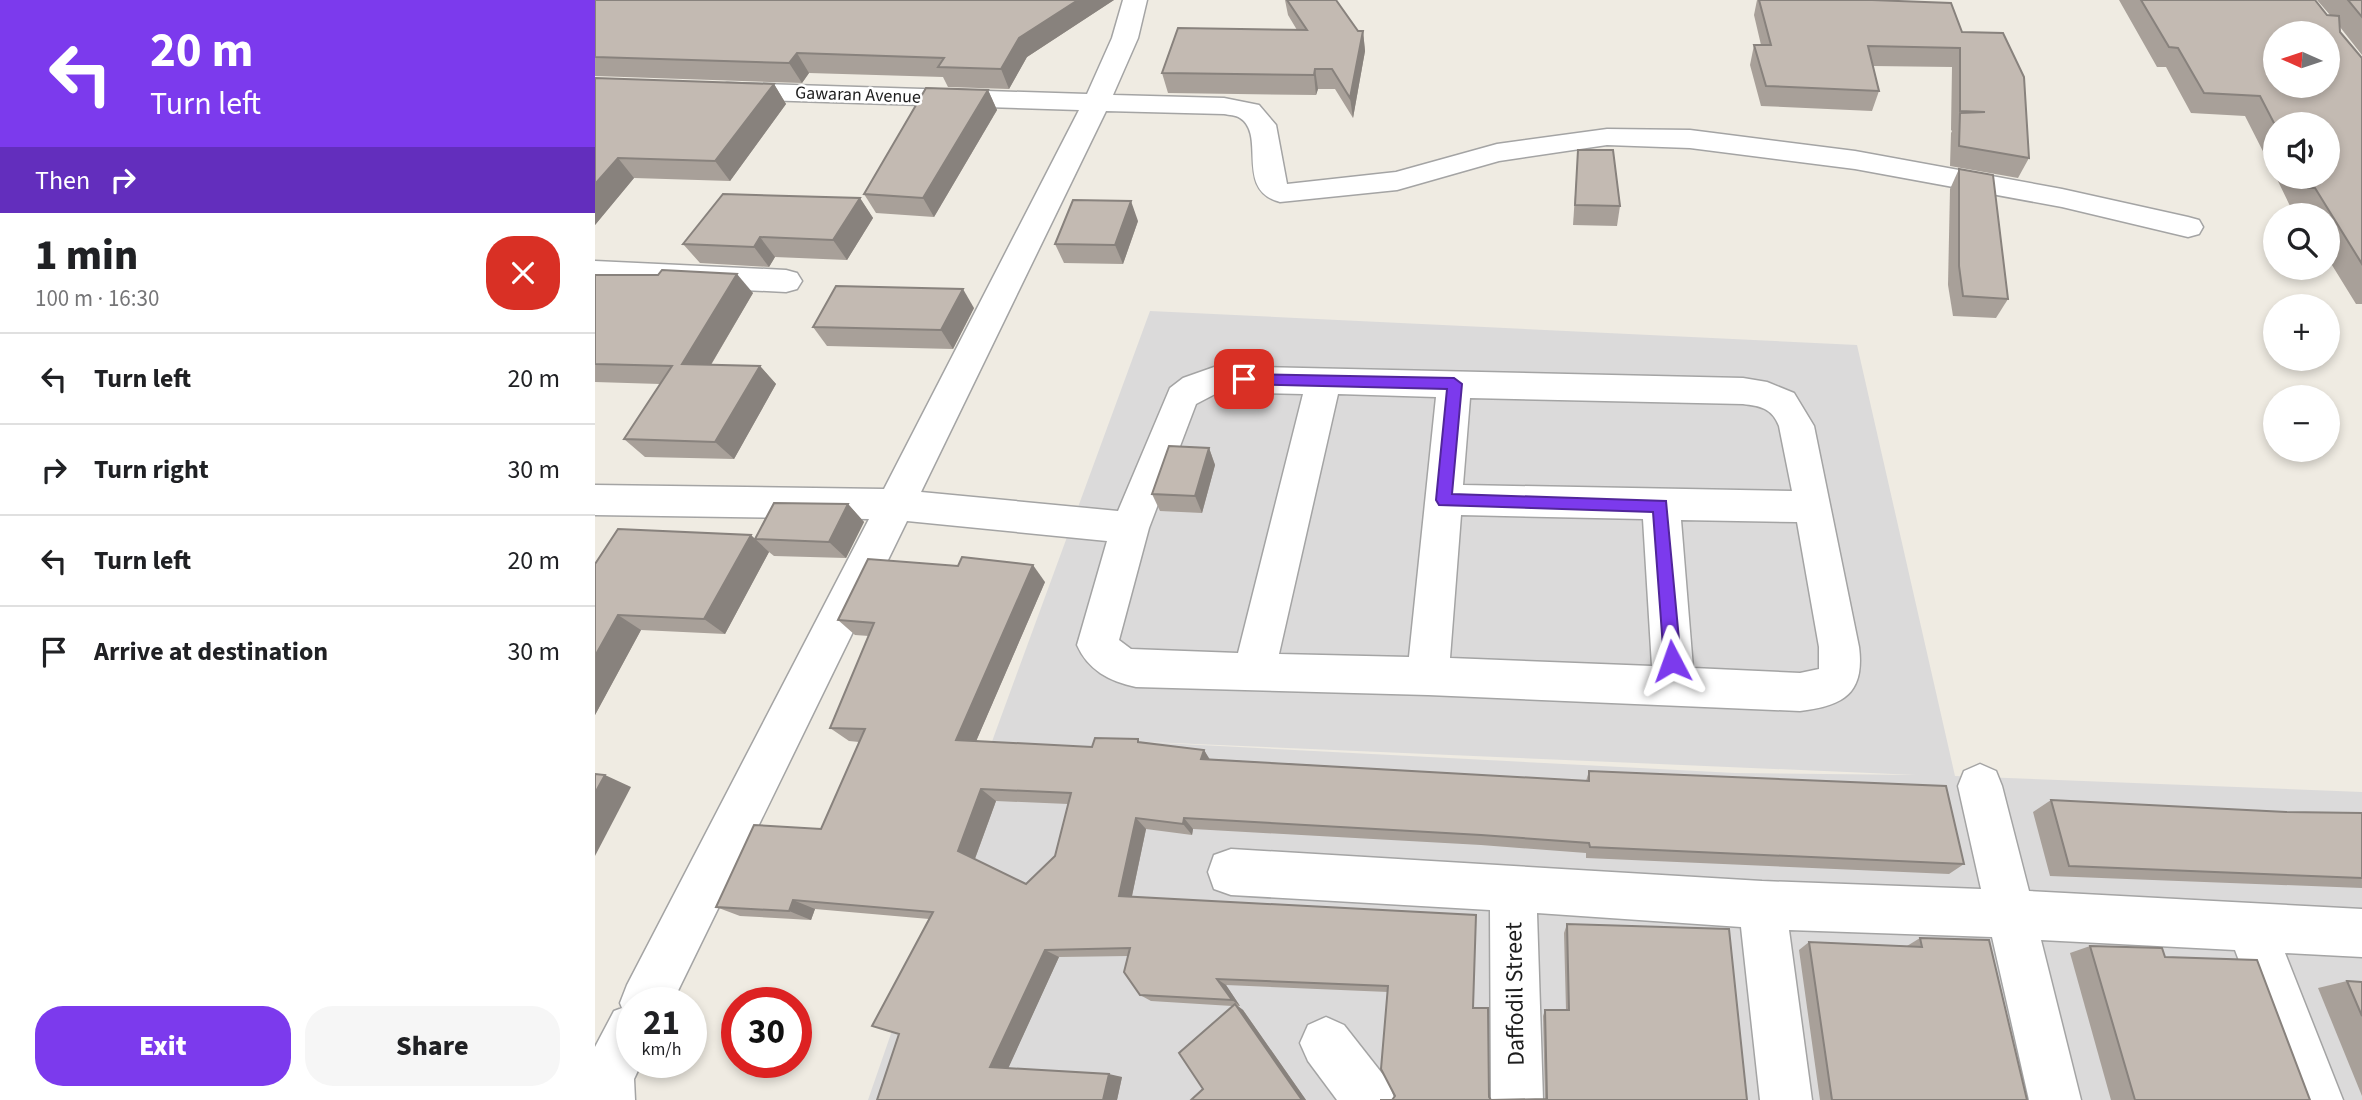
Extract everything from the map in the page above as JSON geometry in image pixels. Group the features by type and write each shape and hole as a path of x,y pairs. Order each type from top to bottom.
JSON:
{"street":[{"path":"653,987 1096,102 1125,38 1135,0"},
{"name":"Gawaran Avenue","path":"706,90 1224,106 1249,111 1262,125 1272,188 1280,193 1290,194 1397,181 1497,153 1607,137 1690,139 1855,160 2062,198 2188,227"},
{"path":"595,272 786,281"},
{"path":"1217,379 1454,384 1743,391 1779,398 1792,411 1801,438 1839,647 1842,668 1837,683 1827,689 1800,692 1428,676 1144,669 1111,661 1097,645 1129,528 1182,397 1195,387 1217,379"},
{"path":"1254,673 1324,380"},
{"path":"1428,676 1454,384"},
{"path":"595,500 894,504 1129,528"},
{"path":"1444,500 1813,508"},
{"path":"1661,506 1674,687"},
{"path":"1980,786 2055,1100"},
{"path":"1231,872 1762,905 2010,914 2362,933"},
{"name":"Daffodil Street","path":"1513,888 1517,1100"},
{"path":"1762,905 1786,1100"},
{"path":"2251,927 2317,1100"},
{"path":"1326,1043 1370,1100"},
{"path":"609,1100 608,1076 616,1060"}],"shaded area":[{"path":"1150,311 1857,345 1955,776 2362,792 2362,1100 868,1100 994,736","holes":["1124,741 1916,775 1735,773"]}],"building":[{"path":"595,0 1078,0 1019,38 1001,69 938,67 944,58 797,53 789,63 595,57"},
{"path":"1287,0 1336,0 1358,31 1363,31 1350,98 1332,69 1315,69 1314,75 1162,73 1178,28 1307,30"},
{"path":"1759,0 1951,3 1962,32 2003,33 2024,77 2029,158 1959,146 1960,113 1985,112 1960,111 1960,48 1868,46 1879,91 1766,86 1754,45 1771,45"},
{"path":"2141,0 2315,0 2327,15 2339,16 2339,21 2263,21 2263,98 2340,98 2340,32 2362,58 2362,264 2340,228 2340,203 2324,203 2316,189 2340,189 2340,112 2268,112 2260,96 2204,93 2178,48 2169,47"},
{"path":"2348,0 2362,0 2362,17"},
{"path":"595,78 774,84 715,161 618,158 595,184"},
{"path":"926,88 988,90 923,198 864,194"},
{"path":"1578,150 1613,150 1620,206 1575,205"},
{"path":"1959,169 1993,175 2008,299 1963,296 1959,266"},
{"path":"723,194 860,198 833,240 760,237 754,247 683,244"},
{"path":"1073,200 1131,201 1115,245 1055,244"},
{"path":"662,270 737,274 682,364 760,366 715,442 624,439 672,366 595,364 595,275 658,275"},
{"path":"836,286 963,289 941,330 813,327"},
{"path":"1169,446 1209,448 1195,496 1152,494"},
{"path":"774,503 848,504 829,542 755,539"},
{"path":"618,529 751,535 704,619 618,615 595,656 595,564"},
{"path":"962,557 1033,565 956,740 1092,747 1095,738 1138,739 1138,742 1204,750 1201,759 1589,781 1589,771 1946,786 1964,864 1590,847 1589,843 1481,835 1184,818 1183,824 1136,818 1119,896 1476,915 1473,1008 1488,1008 1491,1100 1392,1100 1395,1096 1381,1069 1388,986 1217,979 1232,1000 1140,995 1124,972 1130,948 1045,950 990,1067 1109,1074 1103,1100 877,1100 899,1034 872,1026 933,912 793,900 789,911 716,907 754,825 821,829 865,729 830,728 874,623 838,620 868,559 958,566","holes":["981,789 1071,793 1055,856 1026,884 958,851"]},
{"path":"595,774 605,775 595,793"},
{"path":"2051,800 2286,812 2362,813 2362,878 2069,866"},
{"path":"1567,924 1729,929 1747,1100 1491,1100 1547,1099 1545,1010 1569,1010"},
{"path":"1920,938 1989,940 2027,1100 1832,1100 1809,942 1922,947"},
{"path":"2090,946 2162,948 2165,957 2257,960 2310,1100 2135,1100"},
{"path":"2347,981 2362,982 2362,1016"},
{"path":"1235,1004 1302,1100 1191,1100 1203,1089 1179,1053"}],"route":[{"path":"1244,379 1454,384 1444,500 1661,506 1672,661"}]}
